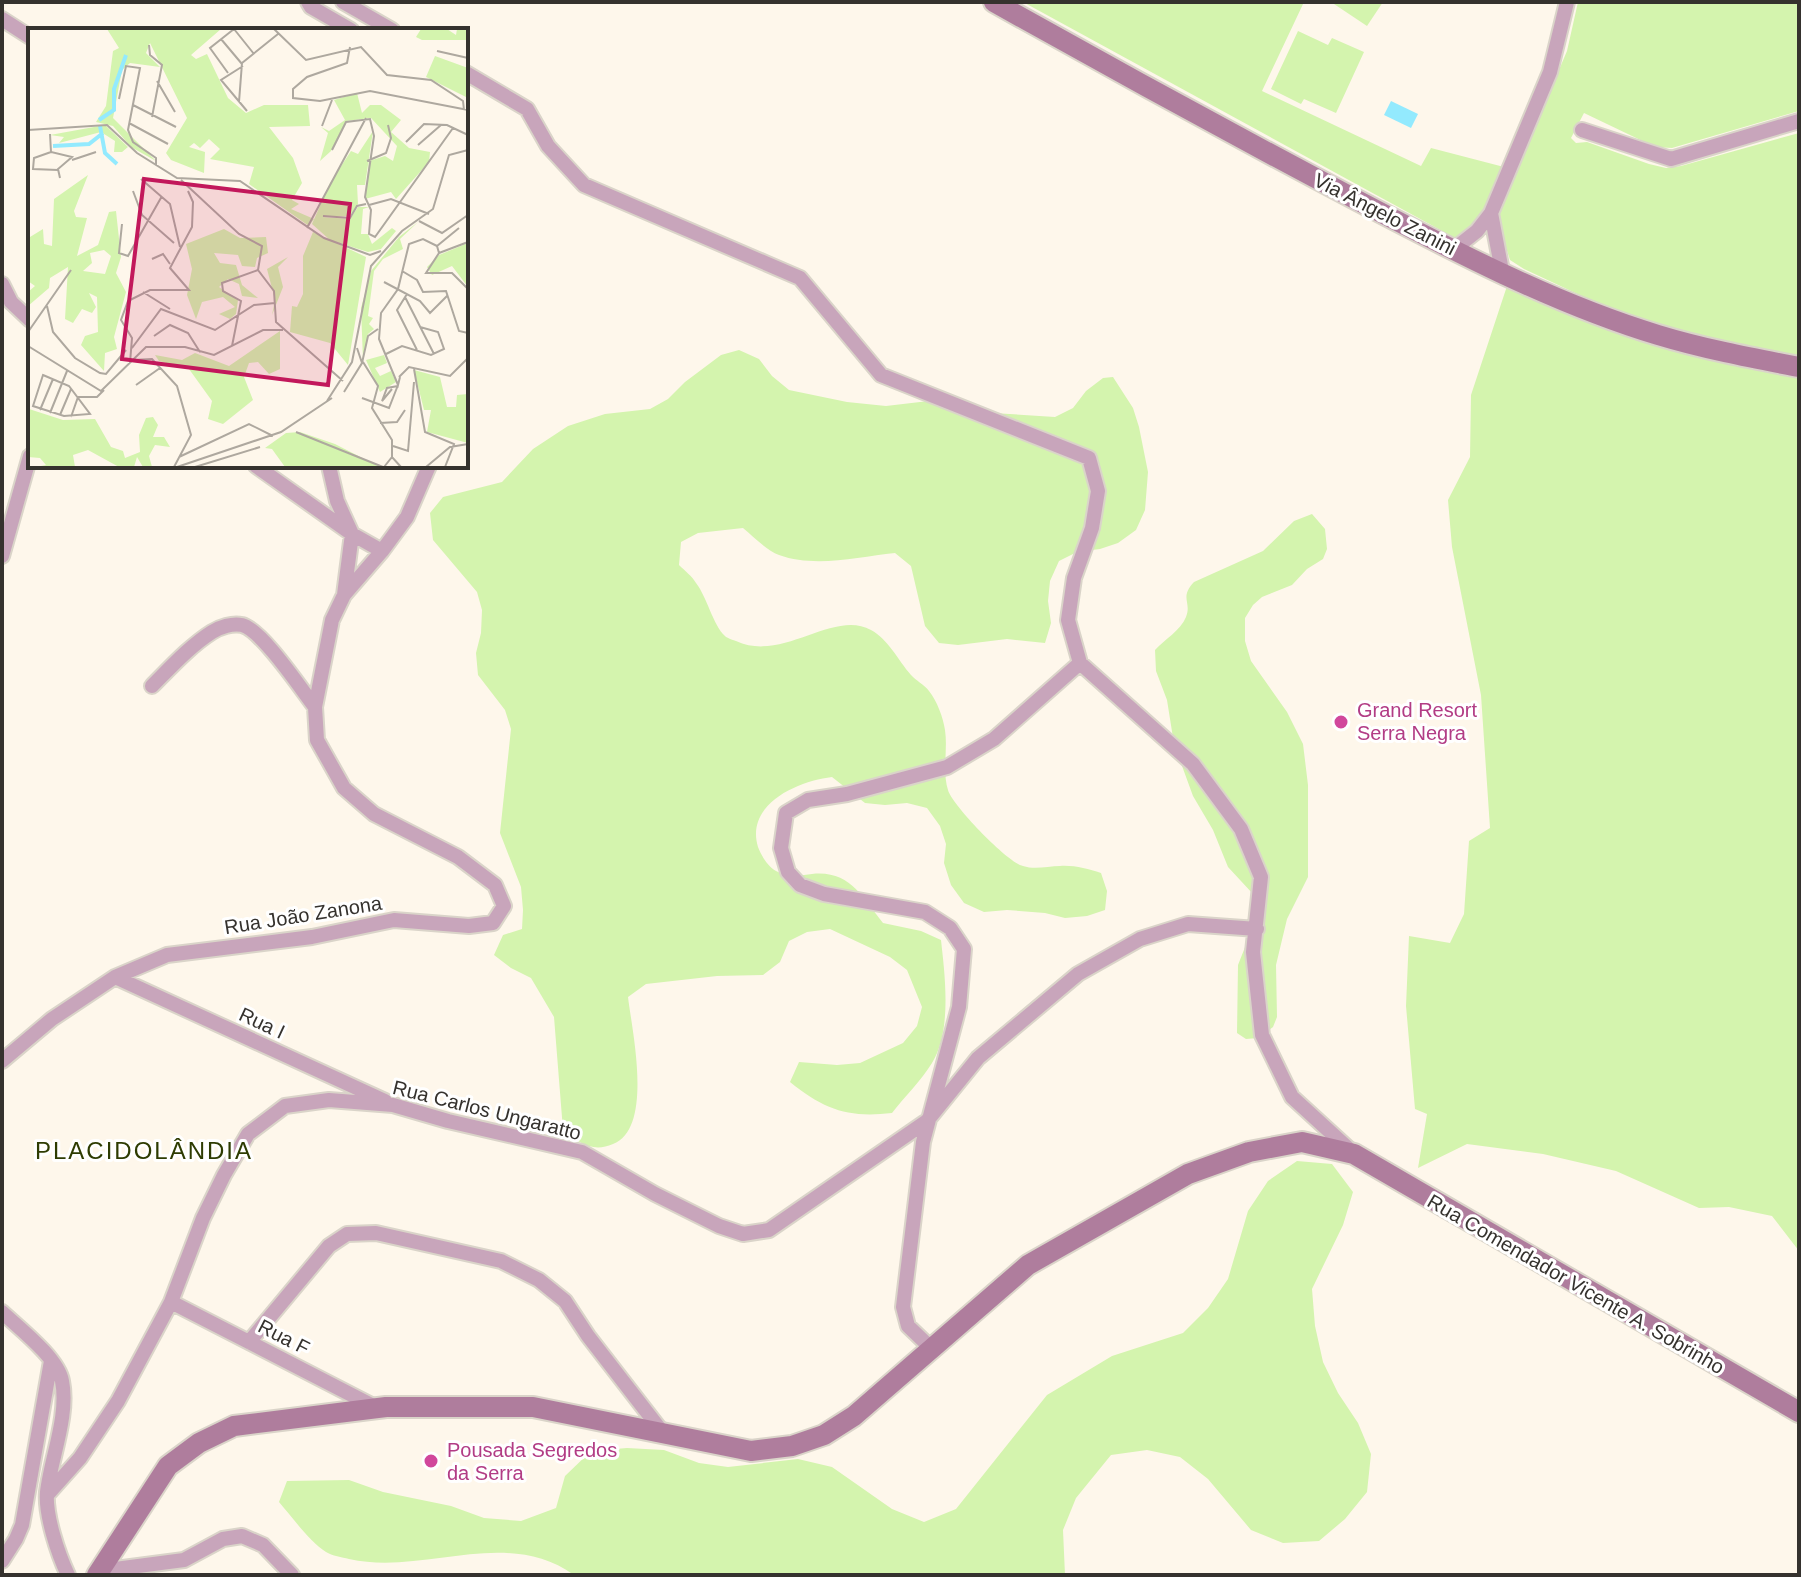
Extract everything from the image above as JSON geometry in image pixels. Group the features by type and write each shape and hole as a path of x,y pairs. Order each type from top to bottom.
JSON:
{"street":[{"path":"308,2 311,7 348,28"},
{"path":"343,2 388,28"},
{"name":"Via Ângelo Zanini","path":"994,2 1174,103 1453,250 1542,291 1656,335 1799,367"},
{"path":"1453,250 1477,231 1491,213 1550,72 1567,2"},
{"path":"2,19 28,36"},
{"path":"468,74 527,109 548,146 584,185 800,278 881,375 1089,458 1098,491 1092,528 1074,578 1068,620 1080,663 1193,764 1241,829 1261,877 1253,952 1262,1035 1292,1097 1354,1154"},
{"path":"1582,130 1671,159 1799,121"},
{"path":"1491,213 1502,271"},
{"path":"2,284 11,302 28,318"},
{"path":"2,556 28,463"},
{"path":"259,468 352,534 382,551"},
{"path":"329,468 337,501 352,534 344,595"},
{"name":"Rua João Zanona","path":"2,1061 52,1019 115,977 167,955 312,937 394,920 469,926 493,923 504,906 495,885 458,857 374,814 344,788 317,740 315,707 332,620 344,595 407,517 428,468"},
{"path":"152,686 196,643 213,631 224,626 241,625 256,633 266,644 315,707"},
{"path":"932,1349 908,1326 903,1307 927,1121 959,1007 964,949 950,928 925,912 824,894 800,885 788,872 781,848 786,813 808,800 847,794 947,767 994,739 1080,663"},
{"name":"Rua Carlos Ungaratto","path":"47,1495 80,1458 118,1401 171,1302 203,1218 248,1134 285,1106 329,1100 393,1105 582,1152 719,1226 743,1234 769,1230 927,1121 978,1058 1078,974 1140,939 1188,924 1257,929"},
{"name":"Rua I","path":"115,977 393,1105"},
{"name":"Rua Comendador Vicente A. Sobrinho","path":"99,1573 168,1466 199,1443 234,1426 378,1408 533,1407 751,1451 792,1446 824,1435 854,1416 1028,1265 1188,1174 1249,1152 1302,1142 1354,1154 1799,1412"},
{"path":"249,1342 329,1246 347,1234 376,1233 501,1261 548,1287 565,1301 663,1433"},
{"name":"Rua F","path":"171,1302 378,1408"},
{"path":"2,1312 51,1361 62,1380 61,1422 47,1495 57,1552 68,1575"},
{"path":"2,1561 22,1525 51,1361"},
{"path":"99,1573 184,1560 223,1539 242,1536 263,1545 292,1575"}],"green space":[{"path":"1023,2 1304,2 1262,91 1421,166 1431,148 1504,167 1481,216 1455,238"},
{"path":"1331,2 1383,2 1367,26"},
{"path":"1578,2 1799,2 1799,111 1672,148 1655,147 1584,113 1571,138 1576,143 1587,142 1666,168 1799,133 1799,356 1668,329 1616,312 1510,260 1498,213 1567,51"},
{"path":"1298,31 1328,45 1332,38 1364,52 1336,113 1304,99 1301,104 1271,89"},
{"path":"1508,283 1799,374 1799,1251 1772,1216 1729,1207 1699,1208 1616,1171 1543,1154 1467,1144 1418,1168 1427,1114 1415,1109 1406,1006 1409,936 1450,943 1464,914 1469,841 1490,828 1481,695 1452,547 1448,500 1470,457 1471,395"},
{"path":"739,350 759,359 772,376 789,390 847,402 886,406 954,398 993,413 1055,417 1073,408 1086,391 1103,378 1113,377 1133,408 1139,427 1148,472 1145,510 1136,530 1118,543 1077,552 1059,561 1050,581 1048,601 1051,623 1045,643 1007,639 958,645 939,643 925,626 911,566 895,553 837,560 793,559 770,550 743,528 698,533 681,542 679,565 700,589 725,637 754,646 772,646 840,626 856,625 877,634 937,704 945,730 946,783 959,808 994,845 1023,866 1070,866 1101,873 1107,891 1105,910 1065,918 1007,910 984,912 964,903 951,885 944,863 946,844 940,826 927,808 907,803 865,803 832,777 790,790 777,797 759,818 756,832 758,847 770,867 789,875 836,876 854,887 883,923 921,931 941,940 945,1020 932,1063 892,1113 862,1114 838,1110 790,1082 799,1062 860,1063 903,1043 917,1026 922,1007 907,970 890,957 830,929 807,932 789,941 780,962 763,975 717,976 646,984 628,997 637,1077 633,1119 626,1134 613,1144 593,1147 581,1143 563,1130 554,1017 531,978 494,955 503,935 522,929 521,887 500,833 511,729 505,710 478,675 476,653 482,610 477,592 433,540 430,513 443,497 502,482 533,449 568,426 605,414 650,409 668,399 721,355"},
{"path":"1312,514 1325,529 1327,549 1323,559 1307,569 1292,585 1262,597 1245,618 1245,641 1251,661 1287,712 1303,744 1308,785 1308,877 1287,919 1276,965 1277,1017 1273,1027 1258,1038 1246,1039 1237,1033 1238,965 1251,932 1253,894 1228,867 1213,830 1193,796 1174,744 1167,700 1156,671 1155,650 1184,622 1187,592 1194,582 1263,551 1294,521"},
{"path":"1297,1161 1332,1164 1353,1192 1343,1225 1312,1289 1315,1326 1323,1362 1338,1393 1358,1423 1371,1454 1367,1492 1345,1519 1319,1541 1283,1543 1251,1530 1208,1479 1180,1457 1147,1450 1111,1455 1076,1498 1063,1530 1065,1575 574,1575 548,1561 520,1554 492,1553 377,1563 326,1552 279,1502 287,1481 349,1480 383,1492 451,1506 484,1518 521,1521 556,1508 565,1476 591,1451 627,1448 664,1450 699,1463 728,1467 798,1459 832,1467 892,1509 924,1522 956,1509 1047,1395 1112,1356 1183,1333 1208,1308 1228,1279 1248,1211 1268,1181"}],"water":[{"path":"1391,101 1418,114 1411,128 1384,115"}],"place":[{"name":"Grand Resort Serra Negra","path":"1341,722"},
{"name":"Pousada Segredos da Serra","path":"431,1461"}],"district":[{"name":"PLACIDOLÂNDIA","path":"144,1151"}]}
